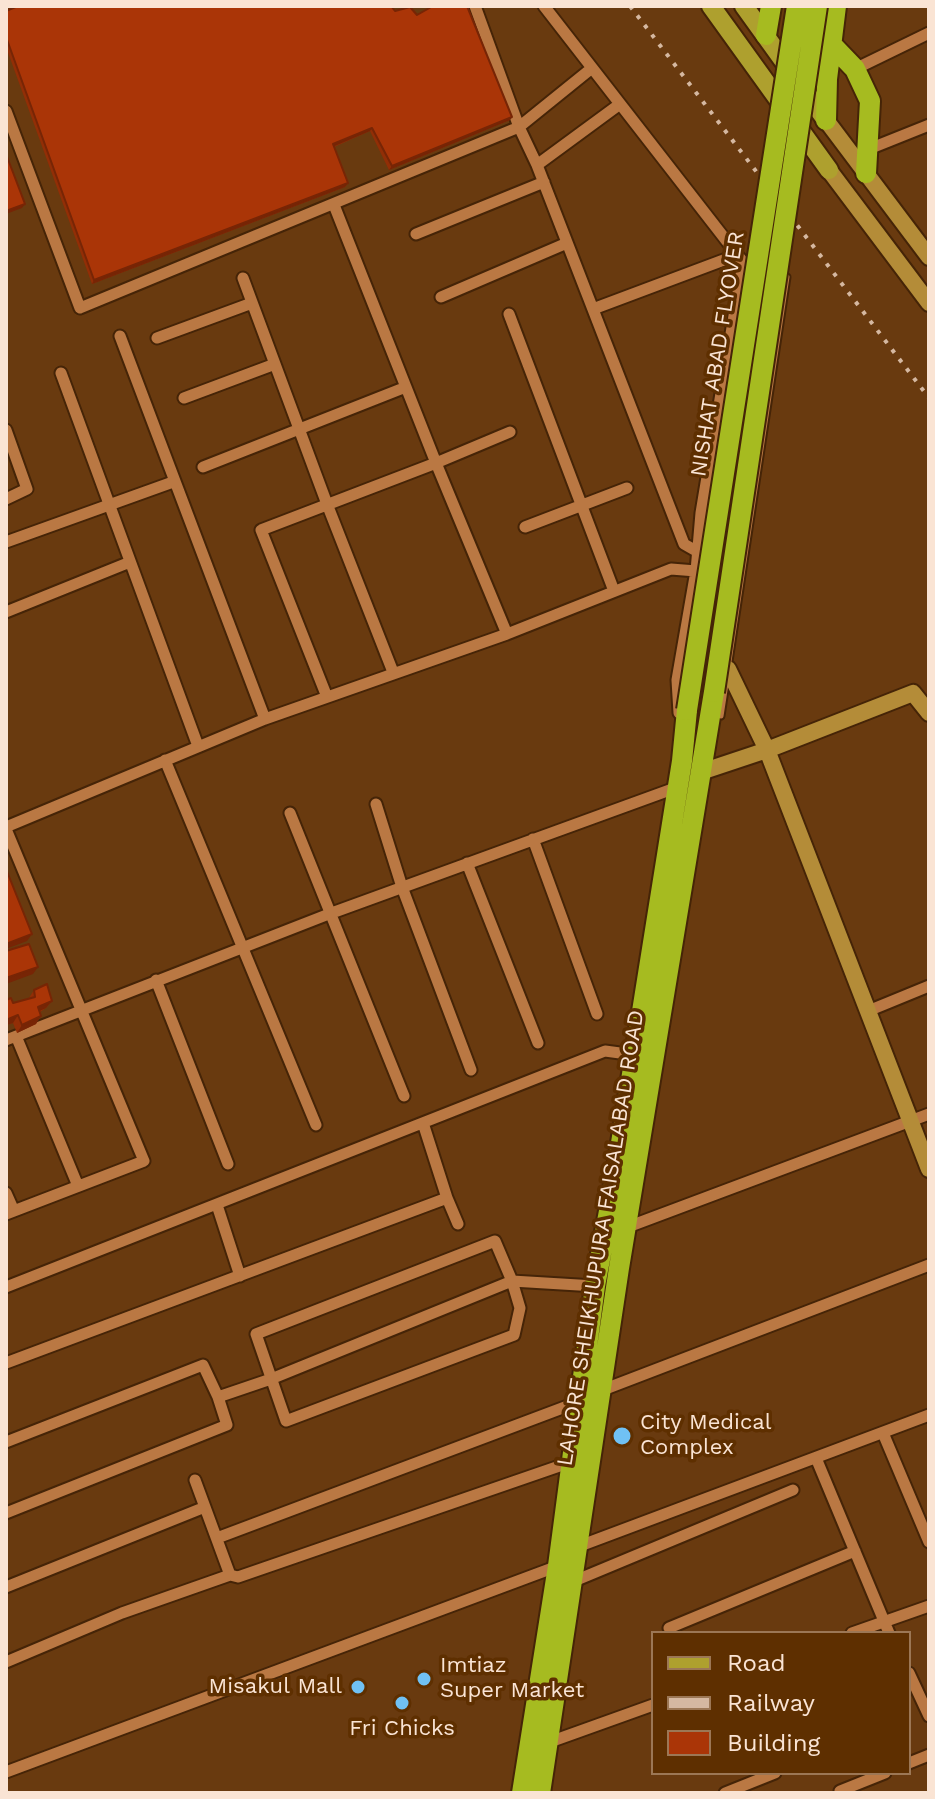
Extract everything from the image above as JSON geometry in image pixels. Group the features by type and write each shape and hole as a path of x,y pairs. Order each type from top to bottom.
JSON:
{"highway":[{"path":"766,35 771,6"},
{"name":"NISHAT ABAD FLYOVER","path":"687,710 797,6"},
{"name":"LAHORE SHEIKHUPURA FAISALABAD ROAD","path":"540,1793 625,1228 714,692 817,6"},
{"path":"826,120 836,6"},
{"path":"832,45 855,69 870,101 866,173"},
{"name":"LAHORE SHEIKHUPURA FAISALABAD ROAD","path":"522,1793 558,1566 595,1286 678,787 687,710"}],"main road":[{"path":"711,6 829,170"},
{"path":"744,6 826,120"}],"street":[{"path":"475,6 519,127 544,182 684,544 698,552"},
{"path":"544,6 743,262 677,680 682,761"},
{"path":"855,69 929,33"},
{"path":"6,111 80,308 519,127 592,68"},
{"path":"537,165 620,104"},
{"path":"826,120 929,257"},
{"path":"869,149 929,125"},
{"path":"829,170 929,303"},
{"path":"416,234 544,182"},
{"path":"334,205 507,634"},
{"path":"441,297 567,243"},
{"path":"593,309 737,255"},
{"path":"243,278 393,672"},
{"path":"157,338 252,303"},
{"path":"509,314 614,591"},
{"path":"120,336 265,719"},
{"path":"184,398 275,364"},
{"path":"61,373 198,746"},
{"path":"203,467 406,387"},
{"path":"6,430 27,489 6,499"},
{"path":"327,697 261,530 510,432"},
{"path":"6,542 173,482"},
{"path":"525,527 627,488"},
{"path":"6,612 130,562"},
{"path":"6,1193 10,1212 144,1161 6,828 265,719 507,634 671,569 696,571"},
{"path":"728,669 767,750 929,1169"},
{"path":"701,772 767,750 913,693 929,713"},
{"path":"165,760 316,1125"},
{"path":"78,1186 11,1038 329,914 678,787"},
{"path":"376,804 402,887 471,1070"},
{"path":"290,813 404,1096"},
{"path":"533,839 597,1014"},
{"path":"467,863 538,1043"},
{"path":"156,980 228,1164"},
{"path":"868,1011 929,986"},
{"path":"6,1287 605,1051 635,1055"},
{"path":"625,1228 929,1114"},
{"path":"423,1123 458,1224"},
{"path":"6,1363 447,1198"},
{"path":"217,1205 240,1276"},
{"path":"495,1241 520,1308 514,1335 286,1421 271,1379 256,1334 495,1241"},
{"path":"600,1391 929,1265"},
{"path":"218,1397 271,1379 512,1281 595,1286"},
{"path":"6,1442 203,1365 227,1425 6,1513"},
{"path":"217,1538 581,1401"},
{"path":"577,1547 929,1415"},
{"path":"883,1433 928,1537"},
{"path":"816,1458 887,1627"},
{"path":"6,1662 122,1613 230,1575 238,1577 571,1462"},
{"path":"195,1480 230,1575"},
{"path":"572,1582 793,1490"},
{"path":"6,1587 205,1507"},
{"path":"669,1628 855,1551"},
{"path":"6,1772 558,1566"},
{"path":"864,1631 887,1627 929,1606"},
{"path":"929,1680 912,1687 929,1716"},
{"path":"547,1743 651,1706"},
{"path":"725,1793 770,1775"},
{"path":"840,1791 880,1775"}],"lane":[{"path":"721,716 787,277"}],"building":[{"path":"18,6 391,6 395,11 410,7 417,15 433,6 467,6 512,117 392,166 372,128 333,144 348,183 94,280 6,37 6,11"},
{"path":"6,154 25,204 6,211"},
{"path":"6,869 32,934 6,944"},
{"path":"29,944 38,967 6,978 6,951"},
{"path":"47,984 52,1001 38,1007 41,1016 22,1025 18,1015 6,1020 6,1000 11,998 13,1003 35,997 34,990"}],"railway":[{"path":"630,6 929,398"}],"place":[{"name":"City Medical Complex","path":"622,1436"},
{"name":"Imtiaz Super Market","path":"424,1679"},
{"name":"Misakul Mall","path":"358,1687"},
{"name":"Fri Chicks","path":"402,1703"}]}
